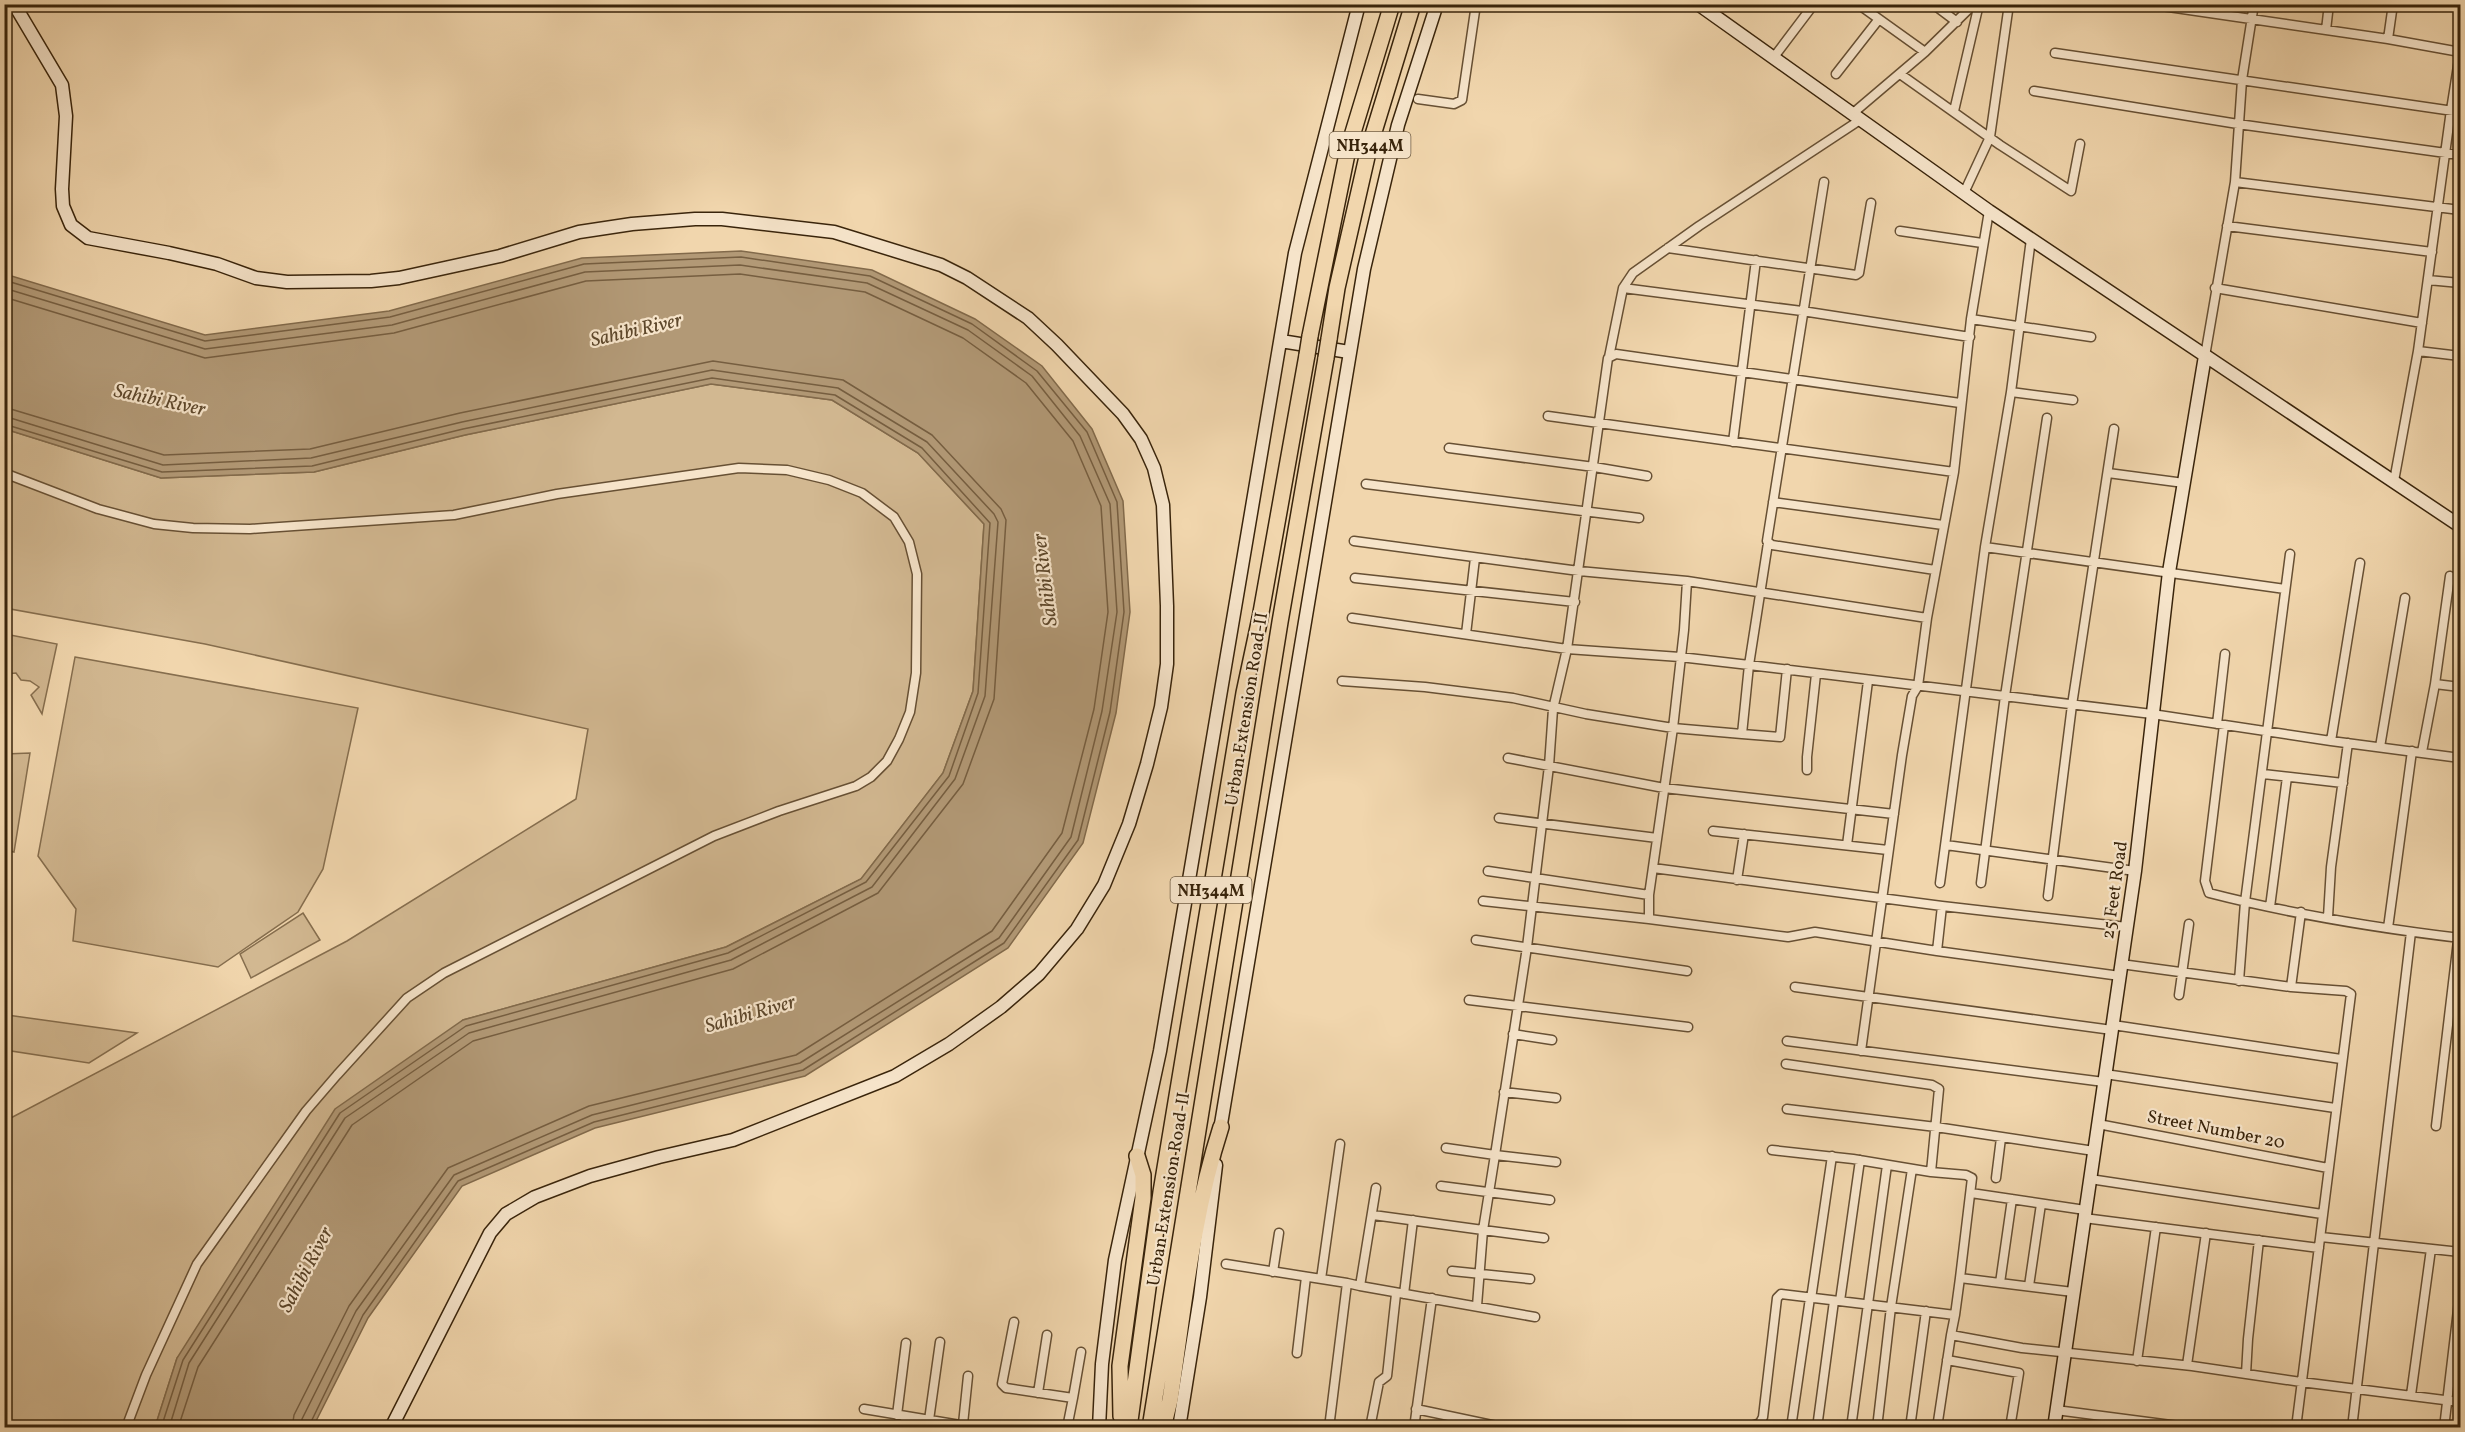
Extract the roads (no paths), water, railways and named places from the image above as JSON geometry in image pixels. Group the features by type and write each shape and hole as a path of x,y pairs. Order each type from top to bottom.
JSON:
{"highway":[{"name":"Urban Extension Road-II","path":"1128,1428 1165,1169 1244,693 1260,618 1320,279 1348,149 1392,4"},
{"name":"Urban Extension Road-II","path":"1150,1428 1193,1153 1337,288 1369,148 1413,4"},
{"path":"1163,1428 1170,1400 1196,1216 1206,1173 1221,1127"},
{"path":"1128,1428 1121,1416 1120,1366 1143,1198 1143,1175 1137,1156"}],"street":[{"path":"14,4 62,85 66,116 63,206 71,225 88,238 178,255 217,264 256,278 287,282 371,281 399,278 500,256 579,232 632,224 716,219 834,232 948,268 1028,318 1076,364 1134,427 1148,453 1158,480 1162,505 1167,606 1167,663 1161,707 1148,764 1128,824 1104,885 1077,929 1039,974 1001,1007 950,1044 896,1076 733,1140 659,1156 590,1176 535,1197 506,1214 490,1233 391,1428"},
{"path":"1099,1428 1102,1364 1115,1260 1160,1051 1295,253 1359,4"},
{"path":"1179,1428 1200,1297 1221,1127 1364,269 1398,125 1437,4"},
{"path":"1418,99 1454,104 1462,100 1476,4"},
{"path":"1698,4 1989,211 2460,526"},
{"path":"1774,57 1814,4"},
{"path":"1858,4 1925,52"},
{"path":"1933,4 1957,22"},
{"path":"1477,1306 1483,1230 1527,947 1549,766 1553,709 1567,650 1575,602 1609,357 1623,288 1633,273 1856,117 1974,4"},
{"path":"1954,111 1980,4"},
{"path":"1964,193 1990,137 2009,4"},
{"path":"2148,4 2388,39 2460,53 2418,351 2394,481"},
{"path":"2205,356 2235,182 2242,80 2254,4"},
{"path":"2325,30 2329,4"},
{"path":"2388,39 2393,4"},
{"path":"1836,74 1879,19"},
{"path":"2055,53 2460,112"},
{"path":"1900,74 2071,191 2080,144"},
{"path":"2034,91 2238,124 2460,155"},
{"path":"1742,734 1749,665 1773,502 1824,182"},
{"path":"2235,182 2460,210"},
{"path":"1668,248 1858,274 1871,203"},
{"path":"1861,1051 1888,850 1912,696 1918,686 1935,570 1954,472 1971,319 1989,211"},
{"path":"2227,226 2432,252"},
{"path":"1900,231 1982,243"},
{"path":"1941,883 1985,547 2011,392 2031,239"},
{"path":"1732,442 1756,260"},
{"path":"2428,280 2460,283"},
{"path":"1623,288 1802,311 1970,337"},
{"path":"2215,288 2422,323"},
{"path":"1971,319 2091,337"},
{"path":"1281,341 1349,352"},
{"path":"2418,351 2460,356"},
{"path":"1609,357 1616,354 1960,404"},
{"name":"25 Feet Road","path":"2054,1428 2135,871 2169,572 2205,356"},
{"path":"2011,392 2073,400"},
{"path":"1548,416 1954,472"},
{"path":"1981,883 2025,554 2047,418"},
{"path":"2048,896 2072,705 2114,429"},
{"path":"1449,448 1647,476"},
{"path":"4,473 98,509 139,521 193,528 250,529 454,515 557,494 651,479 739,468 766,468 816,476 862,493 883,508 899,524 909,542 917,574 916,673 910,711 899,739 887,760 871,777 856,786 779,811 714,836 444,973 407,998 306,1111 197,1264 150,1365 126,1428"},
{"path":"2108,472 2184,483"},
{"path":"1366,484 1639,518"},
{"path":"1773,502 1943,525"},
{"path":"1354,541 1579,571 1686,581 1927,618"},
{"path":"1768,543 1935,570"},
{"path":"1985,547 2285,589"},
{"path":"2239,981 2245,902 2290,554"},
{"path":"1466,634 1475,558"},
{"path":"2331,741 2360,563"},
{"path":"2422,752 2435,684 2450,576"},
{"path":"1355,578 1575,602"},
{"path":"1649,920 1649,895 1673,728 1686,581"},
{"path":"2380,747 2405,598"},
{"path":"1353,618 1567,650 1680,657 2152,714 2460,758"},
{"path":"2225,654 2205,881 2209,893 2270,907 2411,932 2459,938"},
{"path":"1342,681 1436,688 1513,698 1553,709 1673,728 1780,737 1787,669"},
{"path":"1807,770 1816,674"},
{"path":"1847,845 1868,681"},
{"path":"2435,684 2460,687"},
{"path":"2328,917 2331,867 2348,743"},
{"path":"2388,928 2412,751"},
{"path":"1508,758 1664,788 1894,814"},
{"path":"2263,774 2343,783"},
{"path":"2270,907 2287,777"},
{"path":"1499,818 1657,838"},
{"path":"1713,831 1888,850"},
{"path":"1737,880 1744,834"},
{"path":"1946,845 2135,871"},
{"path":"1653,868 1882,899 2127,927"},
{"path":"1488,871 1649,895"},
{"path":"1483,901 1788,936 1815,933 1937,951 2121,970 2182,972 2239,981 2346,991 2350,994 2296,1428"},
{"path":"1937,951 1942,906"},
{"path":"2291,987 2301,912"},
{"path":"2179,995 2189,924"},
{"path":"2436,1126 2460,924"},
{"path":"2352,1428 2411,932"},
{"path":"1476,940 1687,971"},
{"path":"1795,987 2341,1059"},
{"path":"1469,1000 1688,1027"},
{"path":"1513,1034 1552,1040"},
{"path":"1786,1041 2105,1078 2335,1108"},
{"path":"1786,1064 1936,1086 1939,1092 1931,1172"},
{"path":"1504,1092 1556,1098"},
{"path":"1787,1109 1936,1127 2094,1151"},
{"name":"Street Number 20","path":"2098,1124 2328,1168"},
{"path":"1996,1178 2001,1138"},
{"path":"1321,1279 1340,1144"},
{"path":"1446,1148 1556,1162"},
{"path":"1772,1150 1832,1156 1971,1176 1971,1193 1960,1278 1937,1428"},
{"path":"1791,1428 1832,1156"},
{"path":"1817,1428 1860,1160"},
{"path":"1851,1428 1887,1165"},
{"path":"1877,1428 1891,1307 1912,1169"},
{"path":"2090,1179 2322,1214"},
{"path":"1441,1186 1550,1200"},
{"path":"1360,1286 1376,1188"},
{"path":"1971,1193 2042,1204 2156,1227 2319,1248"},
{"path":"2000,1283 2012,1199"},
{"path":"2029,1286 2042,1204"},
{"path":"1373,1215 1544,1238"},
{"path":"1370,1428 1379,1382 1387,1376 1413,1220"},
{"path":"2137,1361 2156,1227"},
{"path":"1273,1272 1279,1233"},
{"path":"2187,1365 2206,1233"},
{"path":"2321,1237 2460,1252"},
{"path":"2246,1374 2259,1240"},
{"path":"2411,1395 2431,1249"},
{"path":"1226,1264 1535,1317"},
{"path":"1452,1272 1530,1279"},
{"path":"1297,1353 1306,1277"},
{"path":"1960,1278 2073,1292"},
{"path":"1329,1428 1347,1283"},
{"path":"2444,1428 2460,1293"},
{"path":"1751,1426 1761,1422 1763,1418 1777,1298 1781,1294 1955,1315"},
{"path":"1414,1428 1432,1298"},
{"path":"1910,1428 1926,1311"},
{"path":"1014,1322 1002,1384 1006,1388 1073,1398"},
{"path":"1038,1393 1047,1335"},
{"path":"1951,1335 2064,1354 2187,1365 2460,1402"},
{"path":"929,1420 940,1342"},
{"path":"904,1428 901,1416 906,1343"},
{"path":"1066,1428 1081,1352"},
{"path":"1947,1360 2019,1373 2010,1428"},
{"path":"958,1425 968,1376"},
{"path":"864,1409 978,1428"},
{"path":"1416,1409 1506,1428"},
{"path":"2056,1410 2194,1428"},
{"path":"1311,1426 1322,1428"},
{"path":"1751,1426 1770,1428"}],"water":[{"name":"Sahibi River","path":"741,251 872,270 975,319 1042,366 1092,429 1123,501 1130,612 1116,713 1083,843 1008,948 805,1076 595,1128 462,1186 368,1318 313,1427 155,1427 177,1358 335,1109 463,1020 726,947 861,879 943,773 973,691 984,524 918,453 832,400 711,384 465,435 314,472 161,478 5,429 5,274 205,335 389,311 582,258"}]}
